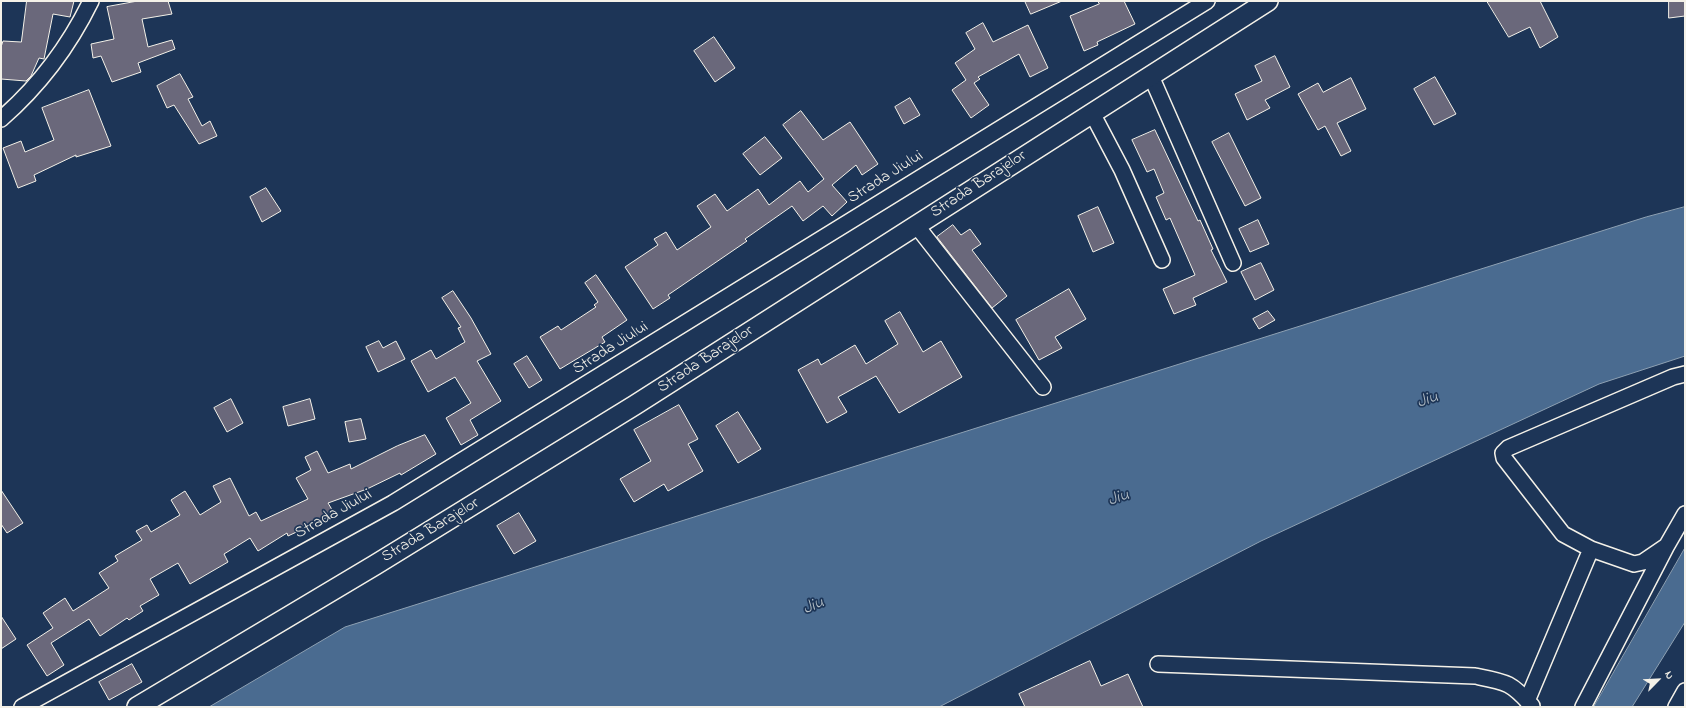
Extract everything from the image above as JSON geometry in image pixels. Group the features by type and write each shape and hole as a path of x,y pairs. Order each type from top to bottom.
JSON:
{"main road":[{"name":"Strada Barajelor","path":"137,707 458,515 634,405 1268,1"}],"street":[{"path":"1,119 15,108 49,69 76,32 91,1"},
{"name":"Strada Jiului","path":"22,707 393,503 1207,1"},
{"path":"1151,76 1233,263"},
{"path":"1092,113 1122,170 1162,260"},
{"path":"916,225 1043,387"},
{"path":"1666,546 1643,562 1634,564 1591,549 1564,534 1504,458 1503,453 1508,448 1673,377 1684,375"},
{"path":"1583,707 1666,546 1685,514"},
{"path":"1158,664 1475,676 1510,685 1520,692 1530,704 1591,549"},
{"path":"1676,707 1685,691"}],"water":[{"name":"Jiu","path":"1685,207 1685,356 1599,384 1261,541 939,707 209,707 345,627 1646,217"},
{"path":"1685,548 1685,622 1632,707 1594,707"}],"building":[{"path":"27,1 74,1 70,17 53,14 44,59 39,58 31,76 26,81 1,79 1,47 3,41 21,42"},
{"path":"138,1 168,1 172,14 142,19 148,47 172,40 175,49 138,63 141,72 112,82 101,56 93,58 91,44 114,39 107,7"},
{"path":"1025,1 1062,1 1031,14"},
{"path":"1098,1 1124,1 1135,24 1097,42 1098,45 1084,51 1070,16 1099,4"},
{"path":"1487,1 1540,1 1558,37 1540,48 1530,27 1509,37"},
{"path":"1669,1 1685,1 1685,16 1669,18"},
{"path":"983,23 993,42 1028,25 1048,68 1030,77 1019,54 978,77 980,79 974,83 989,105 971,118 952,90 966,80 955,63 975,49 966,33"},
{"path":"714,37 735,68 715,82 694,51"},
{"path":"1275,56 1290,87 1265,100 1270,108 1247,120 1235,94 1262,81 1255,66"},
{"path":"180,74 193,97 188,99 202,126 210,121 217,136 199,144 174,105 167,108 157,86"},
{"path":"1435,77 1456,114 1434,125 1414,89"},
{"path":"1351,78 1366,109 1337,123 1351,151 1341,156 1325,126 1318,130 1298,94 1318,83 1323,92"},
{"path":"89,90 111,146 76,157 76,155 34,175 36,181 18,188 3,148 21,141 25,152 54,140 42,108"},
{"path":"910,98 920,115 904,124 895,107"},
{"path":"801,111 823,140 850,122 878,164 862,175 856,165 832,185 847,202 832,216 823,206 803,221 792,206 745,239 747,241 668,295 670,298 653,309 625,267 658,245 654,239 666,232 677,250 711,227 697,206 715,194 727,211 758,189 769,205 800,181 808,192 824,179 783,125"},
{"path":"1155,130 1198,221 1200,220 1213,249 1211,250 1227,282 1193,298 1196,305 1174,314 1163,289 1195,275 1170,218 1166,220 1156,197 1164,193 1154,169 1147,172 1132,140"},
{"path":"1229,133 1261,198 1245,206 1212,142"},
{"path":"765,137 782,158 760,175 743,154"},
{"path":"266,188 281,211 262,222 250,197"},
{"path":"1098,207 1114,243 1093,252 1078,216"},
{"path":"1258,220 1269,244 1250,252 1239,229"},
{"path":"953,225 961,235 970,229 981,244 972,250 1007,296 992,308 937,237"},
{"path":"1261,263 1274,290 1255,300 1241,272"},
{"path":"596,275 627,320 602,337 605,342 560,369 540,337 558,326 561,330 596,307 594,305 598,302 585,283"},
{"path":"1069,289 1086,319 1055,337 1062,348 1039,360 1016,320"},
{"path":"453,291 471,318 491,354 477,361 501,401 470,420 478,435 461,445 446,418 471,403 455,377 428,392 411,361 431,350 436,359 465,342 458,328 461,327 442,298"},
{"path":"1268,311 1275,320 1259,329 1253,319"},
{"path":"900,312 923,352 941,341 962,377 899,413 876,376 838,397 847,412 827,423 798,370 818,359 821,365 855,345 866,364 898,344 885,321"},
{"path":"379,341 383,348 396,341 405,359 378,372 366,347"},
{"path":"527,356 542,380 529,388 514,364"},
{"path":"231,399 243,423 227,432 214,408"},
{"path":"310,399 315,419 288,426 283,407"},
{"path":"679,405 698,439 688,444 703,471 668,491 664,484 634,502 620,479 651,461 634,430"},
{"path":"738,412 761,449 738,463 716,426"},
{"path":"361,419 366,439 349,442 345,422"},
{"path":"425,435 436,454 401,475 400,473 367,489 328,503 334,513 322,520 288,536 287,533 258,551 250,538 224,554 228,562 190,584 178,563 150,579 159,595 140,606 143,611 129,620 127,618 100,636 89,619 51,643 64,665 47,676 27,645 53,628 43,613 65,598 73,611 109,588 99,573 118,561 115,556 142,540 136,531 147,525 151,532 180,515 171,500 185,491 200,515 221,502 213,486 230,478 249,516 256,512 261,521 308,499 296,478 311,470 305,457 317,451 328,473 350,464 351,469 397,446"},
{"path":"1,490 23,523 7,533 1,524"},
{"path":"519,513 536,541 514,554 497,526"},
{"path":"1,616 16,639 1,649"},
{"path":"1090,661 1101,686 1128,674 1143,707 1025,707 1019,694"},
{"path":"132,664 142,682 109,700 99,682"}]}
